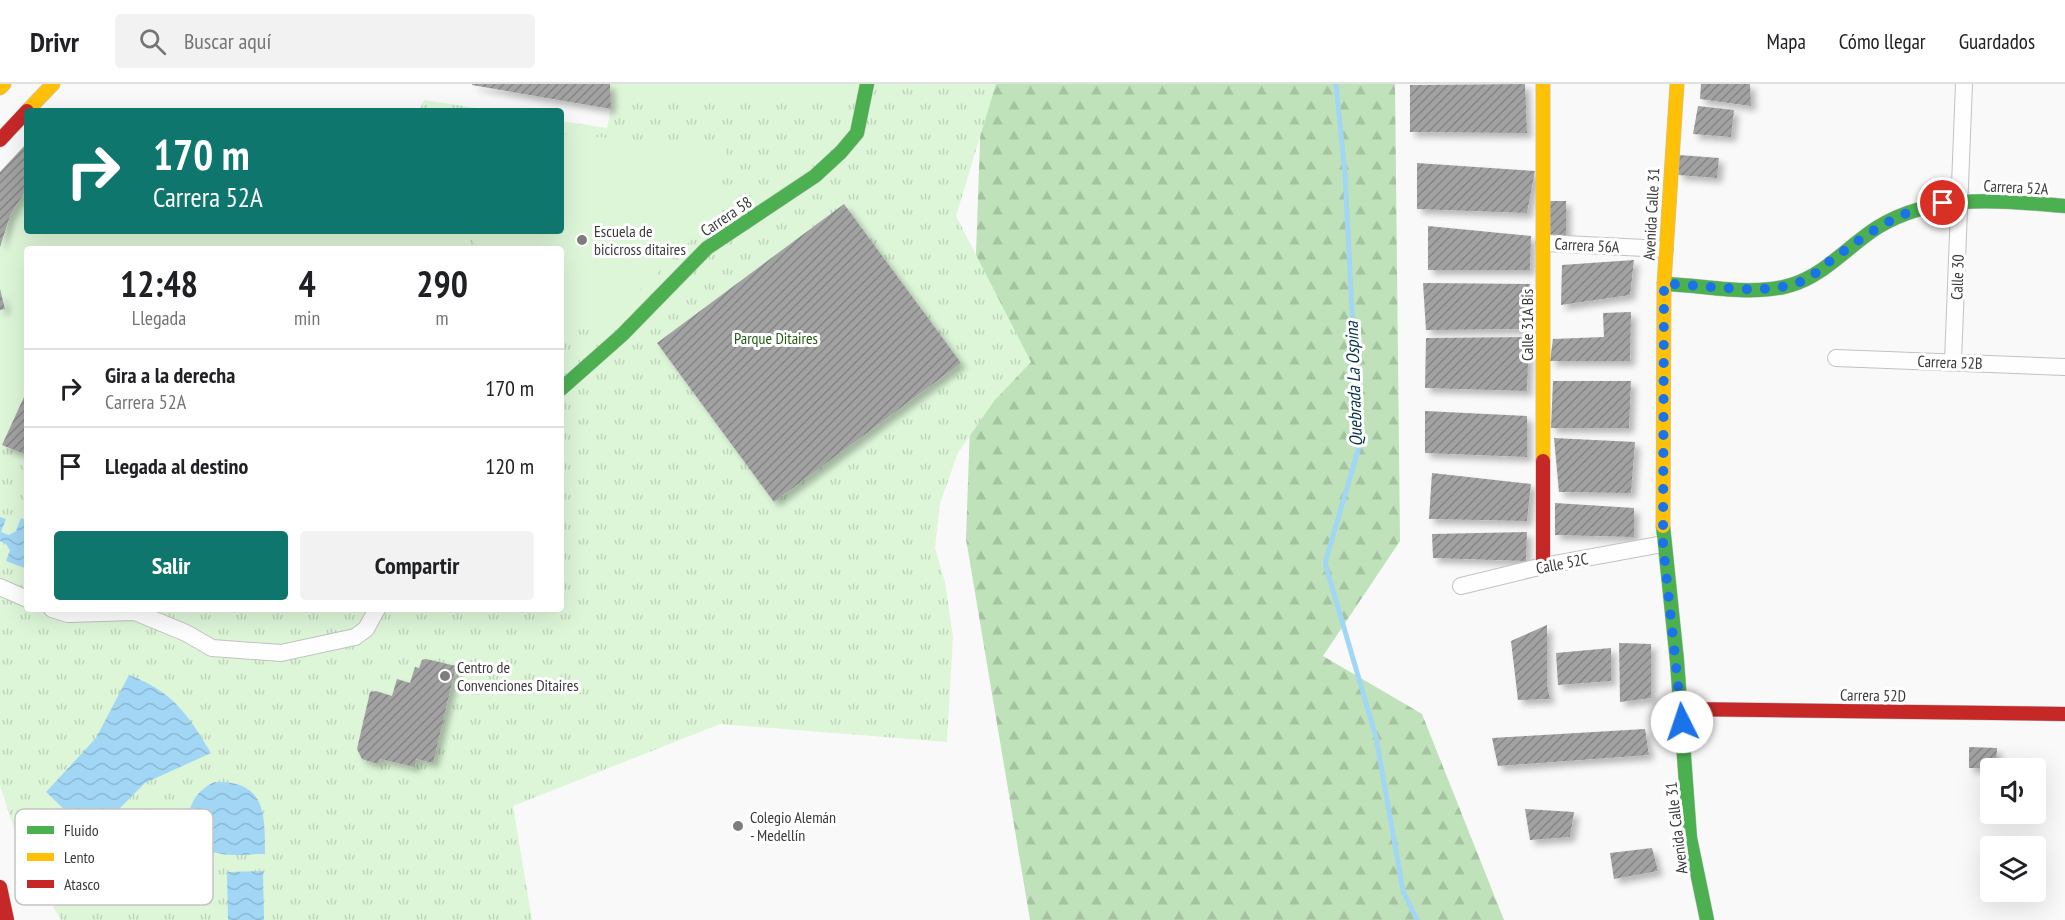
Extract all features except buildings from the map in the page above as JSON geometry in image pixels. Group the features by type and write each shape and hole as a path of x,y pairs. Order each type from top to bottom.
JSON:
{"street":[{"path":"0,88 4,84"},
{"path":"30,108 53,84"},
{"name":"Carrera 58","path":"565,387 622,335 707,248 815,176 857,133 867,84"},
{"name":"Calle 31A Bis","path":"1543,84 1544,566"},
{"name":"Avenida Calle 31","path":"1677,84 1665,249 1663,544 1681,709 1690,838 1707,920"},
{"name":"Calle 30","path":"1953,361 1964,84"},
{"path":"0,140 24,114"},
{"name":"Carrera 52A","path":"1664,284 1766,289 1789,285 1806,279 1881,225 1926,206 1960,200 2065,206"},
{"name":"Carrera 56A","path":"1544,243 1665,249"},
{"name":"Carrera 52B","path":"1836,358 2065,366"},
{"name":"Calle 52C","path":"1461,586 1544,566 1663,544"},
{"path":"0,587 24,597"},
{"path":"62,612 68,614 135,612 186,633 212,648 281,653 355,637 366,629 375,612"},
{"name":"Carrera 52D","path":"1681,709 2065,714"},
{"path":"2,895 7,920"},
{"path":"2,895 22,920"}],"green space":[{"name":"Parque Ditaires","path":"610,84 996,84 956,216 1031,362 994,401 958,453 940,503 935,548 945,582 953,637 947,742 720,724 513,806 532,920 61,920 52,905 213,905 213,809 15,809 15,832 0,785 0,434 6,437 2,445 24,454 24,612 564,612 564,246 468,246 466,234 564,234 564,121 607,128 611,109"},
{"path":"610,84 846,84 846,98 610,100"},
{"path":"982,84 1395,84 1400,541 1323,656 1422,714 1504,920 1030,920 966,539"},
{"path":"424,100 476,108 420,108"},
{"name":"Escuela de bicicross ditaires","path":"564,134 726,148 716,216 603,326 564,332 564,246 476,246 470,234 564,234"},
{"path":"24,146 24,234 466,234 468,246 24,246 24,454 2,445 6,437 0,434 0,172"}],"water":[{"path":"0,517 6,519 1,532 9,535 16,531 21,518 24,520 24,568 6,561 10,550 0,541"},
{"path":"129,675 157,689 178,705 211,753 145,783 119,809 64,809 46,792 96,738"},
{"path":"215,782 232,783 244,787 253,794 263,814 265,854 229,855 213,851 213,809 190,809 197,795"},
{"path":"263,871 264,920 228,920 227,872"}],"waterway":[{"name":"Quebrada La Ospina","path":"1336,84 1345,174 1359,447 1325,563 1376,737 1403,891 1417,920"}],"traffic: fast":[{"path":"564,386 622,335 707,248 815,176 841,152 857,133 867,84"},
{"path":"1664,284 1744,290 1791,285 1826,267 1878,227 1922,208 1993,201 2065,206"},
{"path":"1663,526 1677,661 1690,838 1707,920"}],"traffic: slow":[{"path":"0,88 4,84"},
{"path":"30,108 53,84"},
{"path":"1543,84 1543,461"},
{"path":"1663,526 1664,284 1677,84"}],"traffic: jam":[{"path":"0,140 24,114"},
{"path":"1543,461 1543,566"},
{"path":"1681,709 2065,714"},
{"path":"0,887 7,920"}],"place":[{"name":"Escuela de bicicross ditaires","path":"582,240"},
{"name":"Centro de Convenciones Ditaires","path":"445,676"},
{"name":"Colegio Alemán - Medellín","path":"738,826"}],"route":[{"path":"1682,722 1663,544 1664,284 1766,289 1789,285 1806,279 1881,225 1926,206 1943,203"}]}
